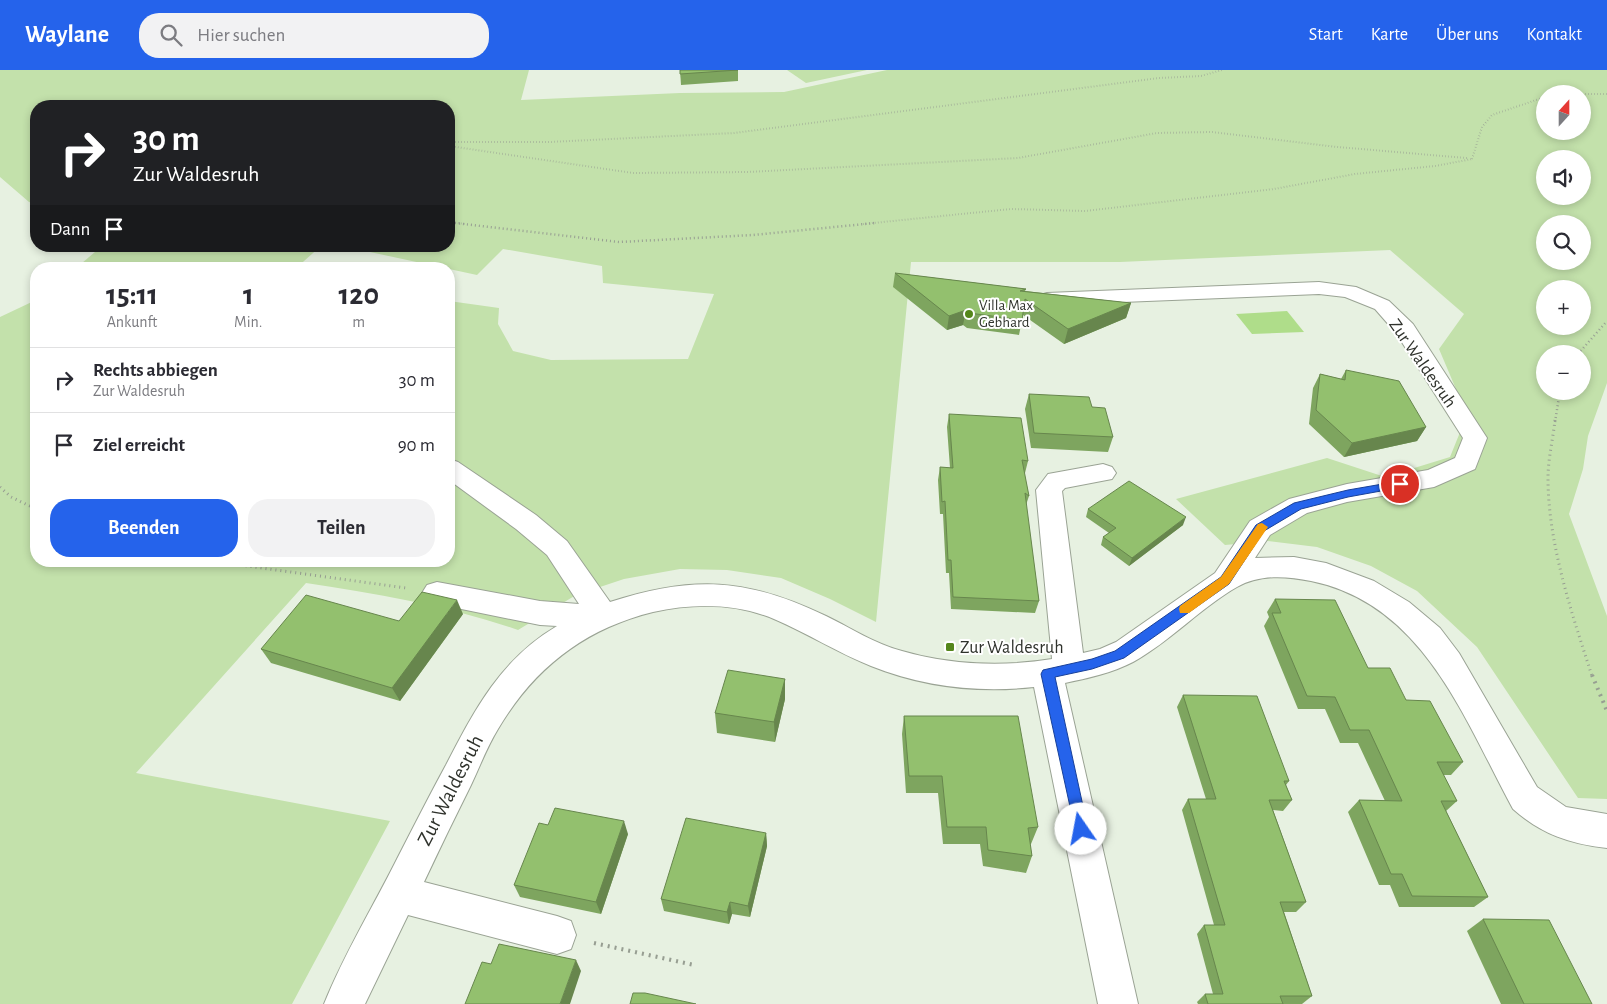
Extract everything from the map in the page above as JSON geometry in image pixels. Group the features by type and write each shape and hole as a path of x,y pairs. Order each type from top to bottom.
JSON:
{"street":[{"name":"Zur Waldesruh","path":"1025,296 1044,300 1320,288 1348,292 1382,305 1405,329 1475,438 1466,463 1434,478 1348,493 1298,506 1260,528 1225,580"},
{"path":"455,472 526,522 556,548 604,617"},
{"path":"1103,473 1057,480 1049,490 1058,671 1118,1004"},
{"name":"Zur Waldesruh","path":"344,1004 485,721 508,685 536,656 570,632 635,604 672,596 707,594 746,598 784,609 884,658 920,669 950,674 996,675 1058,671 1120,654 1225,580 1248,570 1280,566 1307,569 1360,587 1408,616 1428,636 1457,675 1525,798 1541,813 1555,821 1574,828 1607,831"},
{"path":"437,593 540,613 604,617"},
{"path":"398,894 557,935"}],"path":[{"path":"455,144 549,142 734,133 1131,82 1201,76 1222,70"},
{"path":"1591,94 1607,94"},
{"path":"1472,159 1482,127 1492,115 1536,100"},
{"path":"455,145 633,172 747,172 1018,158 1157,133 1194,132 1212,132 1337,147 1472,159"},
{"path":"455,223 618,242 753,235 1012,209 1085,211 1274,189 1355,174 1436,166 1472,159"},
{"path":"1586,345 1607,321"},
{"path":"1558,400 1548,477 1553,534 1576,626 1597,690 1607,711"},
{"path":"0,487 11,497 30,506"},
{"path":"253,567 437,593"},
{"path":"557,935 694,965"}],"shaded area":[{"path":"0,70 529,70 521,100 680,93 784,92 887,70 1607,70 1607,383 1588,436 1583,469 1569,514 1607,616 1607,799 1578,798 1477,647 1417,591 1371,566 1317,547 1268,541 1225,545 1176,499 1327,458 1385,477 1450,457 1467,415 1439,349 1464,314 1390,250 1120,262 911,262 876,622 830,599 781,578 727,570 680,569 624,579 576,595 518,630 440,607 306,583 136,773 390,821 292,1004 0,1004 0,317 30,303 30,567 455,567 455,302 499,308 498,324 513,351 551,360 688,359 714,294 603,283 602,266 503,249 477,275 455,270 455,262 416,262 370,252 455,252 455,100 30,100 30,202 0,177"},
{"path":"787,70 867,70 806,83"},
{"path":"95,252 314,252 303,262 83,262"},
{"path":"1287,311 1304,332 1252,334 1236,314"}],"building":[{"path":"680,70 738,70 680,74"},
{"path":"895,273 1026,289 1020,291 1131,303 1068,329 1025,299 1022,320 969,313 966,310 949,316"},
{"path":"1346,370 1399,381 1426,427 1352,443 1316,410 1320,374 1345,380"},
{"path":"1029,394 1089,397 1092,407 1105,408 1113,437 1034,433"},
{"path":"949,414 1021,418 1028,461 1022,460 1029,496 1025,493 1039,601 953,597 951,560 948,560 945,501 942,502 940,467 953,468"},
{"path":"1129,481 1186,517 1132,558 1103,537 1116,528 1088,509"},
{"path":"422,592 457,600 392,688 261,649 306,595 399,621"},
{"path":"1275,599 1335,600 1368,668 1390,668 1406,700 1430,701 1463,762 1437,762 1457,801 1441,801 1488,897 1412,896 1402,874 1391,874 1359,800 1402,801 1369,730 1350,730 1335,697 1307,696 1272,613 1281,613"},
{"path":"728,670 785,679 774,722 715,713"},
{"path":"1183,695 1257,696 1289,781 1284,781 1292,800 1269,800 1306,902 1280,902 1312,996 1280,996 1283,1004 1208,1004 1205,994 1223,994 1204,925 1225,925 1188,799 1216,799"},
{"path":"904,716 1018,716 1038,827 1028,828 1032,856 988,850 986,827 947,827 942,776 909,776"},
{"path":"555,808 624,821 596,902 514,885 539,823 548,825"},
{"path":"686,818 766,833 748,906 730,902 727,912 661,899"},
{"path":"1483,919 1549,920 1592,1004 1524,1004"},
{"path":"499,944 576,960 560,1004 465,1004 482,962 491,964"},
{"path":"633,993 645,993 696,1004 630,1004"}],"slow traffic":[{"path":"1185,609 1225,580 1262,527"}],"place":[{"name":"Villa Max Gebhard","path":"969,314"},
{"name":"Zur Waldesruh","path":"950,647"}],"route":[{"path":"1081,829 1047,674 1092,664 1120,654 1225,580 1260,528 1298,506 1348,493 1400,484"}]}
